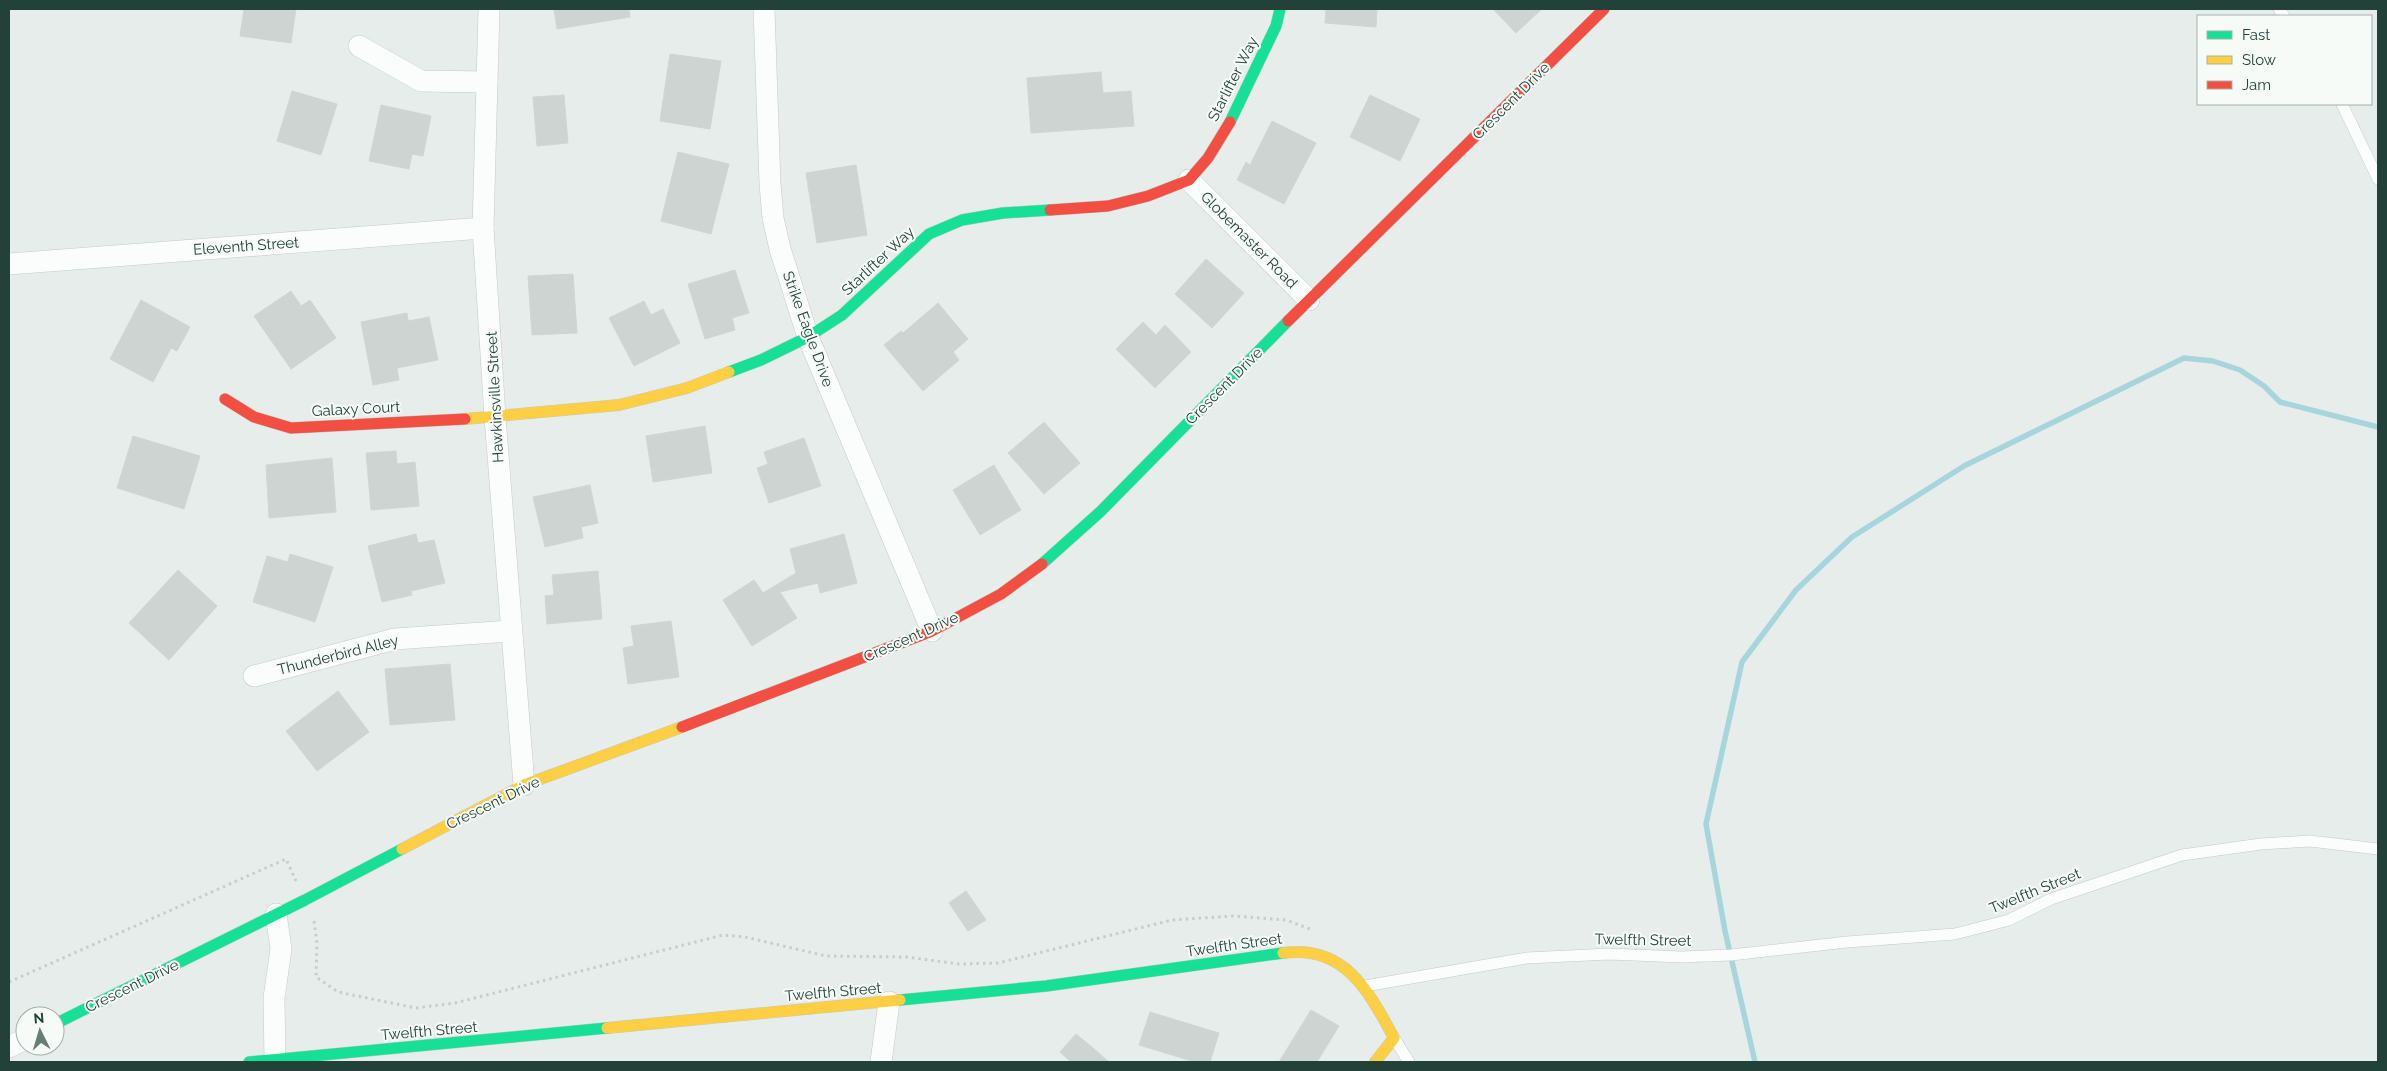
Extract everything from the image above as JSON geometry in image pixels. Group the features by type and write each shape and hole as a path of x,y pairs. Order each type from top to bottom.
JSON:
{"street":[{"name":"Hawkinsville Street","path":"489,9 483,228 495,416 524,785"},
{"name":"Strike Eagle Drive","path":"764,9 773,218 780,250 808,337 932,631"},
{"name":"Starlifter Way","path":"495,416 620,405 687,388 761,360 808,337 842,315 929,234 962,220 1003,213 1108,206 1148,196 1189,180 1208,158 1238,109 1276,26 1280,9"},
{"name":"Crescent Drive","path":"65,1019 305,900 524,785 743,705 932,631 1001,594 1046,561 1100,512 1309,300 1604,9"},
{"path":"359,46 422,81 487,82"},
{"name":"Globemaster Road","path":"1189,180 1309,300"},
{"name":"Eleventh Street","path":"9,264 483,228"},
{"name":"Galaxy Court","path":"225,399 254,417 291,428 495,416"},
{"name":"Thunderbird Alley","path":"254,676 314,662 353,648 396,639 511,630"},
{"path":"275,1061 274,998 281,949 276,914"},
{"name":"Twelfth Street","path":"249,1062 1046,986 1288,952 1324,956 1350,971 1365,986"},
{"path":"1365,986 1394,1038 1375,1062"},
{"path":"881,1062 890,1002"}],"lane":[{"path":"2342,105 2378,179"},
{"name":"Twelfth Street","path":"1365,986 1462,968 1556,956 1608,954 1731,955 1847,942 1955,934 2008,920 2051,899 2182,856 2261,844 2310,841 2378,849"},
{"path":"1394,1038 1408,1062"}],"path":[{"path":"9,982 286,859 314,918 317,943 316,977 338,992 416,1008 455,1003 723,934 746,937 826,956 906,957 959,964 998,963 1172,920 1233,916 1286,920 1314,930"}],"building":[{"path":"244,9 296,9 291,43 240,36"},
{"path":"554,9 629,9 630,17 557,29"},
{"path":"1326,9 1377,9 1376,27 1325,23"},
{"path":"1493,9 1542,9 1516,33"},
{"path":"670,54 721,61 710,129 660,121"},
{"path":"1101,72 1103,93 1131,91 1134,126 1031,133 1027,78"},
{"path":"292,91 337,104 321,155 277,141"},
{"path":"564,95 568,143 537,146 533,97"},
{"path":"1370,95 1420,119 1400,161 1350,137"},
{"path":"381,105 431,116 423,156 412,154 409,169 369,161"},
{"path":"1272,121 1316,143 1284,204 1237,180 1246,162 1250,165"},
{"path":"678,152 729,164 711,234 661,221"},
{"path":"856,165 867,235 817,243 806,173"},
{"path":"1206,259 1244,293 1212,328 1175,294"},
{"path":"735,270 749,313 732,318 735,330 705,339 688,284"},
{"path":"573,274 577,333 532,335 528,276"},
{"path":"291,291 301,306 310,300 336,338 291,369 254,316"},
{"path":"141,300 190,327 177,351 171,348 153,382 110,359"},
{"path":"644,301 651,315 663,309 680,343 634,366 609,318"},
{"path":"938,303 968,339 953,352 959,360 923,391 884,345 901,331 903,333"},
{"path":"407,313 408,321 429,317 438,360 397,368 399,380 373,385 361,322"},
{"path":"1143,322 1156,335 1165,325 1191,352 1155,388 1116,349"},
{"path":"1044,422 1080,463 1044,494 1008,453"},
{"path":"705,426 712,473 653,482 646,436"},
{"path":"133,436 200,456 184,509 117,488"},
{"path":"804,438 821,486 769,503 757,468 768,464 764,452"},
{"path":"396,451 397,464 415,462 419,506 371,510 366,453"},
{"path":"332,458 336,512 269,518 266,465"},
{"path":"994,465 1021,510 980,535 953,490"},
{"path":"590,485 598,523 581,527 583,538 545,547 533,497"},
{"path":"416,534 418,543 434,540 445,583 411,591 412,595 382,602 368,546"},
{"path":"844,534 857,583 820,593 818,583 780,592 797,618 752,646 723,600 754,580 763,593 796,573 790,549"},
{"path":"290,554 333,567 315,622 253,602 267,556 288,562"},
{"path":"178,570 217,606 169,660 129,623"},
{"path":"598,571 602,619 547,624 545,596 554,595 552,575"},
{"path":"671,621 679,677 628,684 623,648 634,646 631,626"},
{"path":"450,664 455,720 390,725 385,669"},
{"path":"338,691 369,732 317,771 286,731"},
{"path":"966,891 986,920 968,931 949,903"},
{"path":"1311,1010 1339,1026 1317,1062 1279,1062"},
{"path":"1150,1012 1219,1033 1210,1062 1195,1062 1139,1045"},
{"path":"1076,1034 1109,1062 1071,1062 1060,1052"}],"waterway":[{"path":"1755,1062 1725,931 1706,824 1742,662 1796,590 1852,537 1964,466 2184,358 2213,361 2240,370 2264,386 2280,402 2378,427"}],"traffic: fast":[{"path":"1230,122 1276,26 1280,9"},
{"path":"729,372 761,360 808,337 842,315 929,234 962,220 1003,213 1050,210"},
{"path":"1042,564 1100,512 1288,321"},
{"path":"65,1019 305,900 402,849"},
{"path":"900,1000 1046,986 1283,953"},
{"path":"249,1062 607,1028"}],"traffic: slow":[{"path":"465,419 619,405 687,388 729,372"},
{"path":"402,849 524,785 682,727"},
{"path":"1283,953 1305,952 1323,956 1339,964 1364,989 1375,1004 1394,1038 1375,1062"},
{"path":"607,1028 900,1000"}],"traffic: jam":[{"path":"1288,321 1604,9"},
{"path":"1050,210 1108,206 1148,196 1189,180 1208,158 1230,122"},
{"path":"225,399 254,417 291,428 465,419"},
{"path":"682,727 932,631 1001,594 1042,564"}]}
